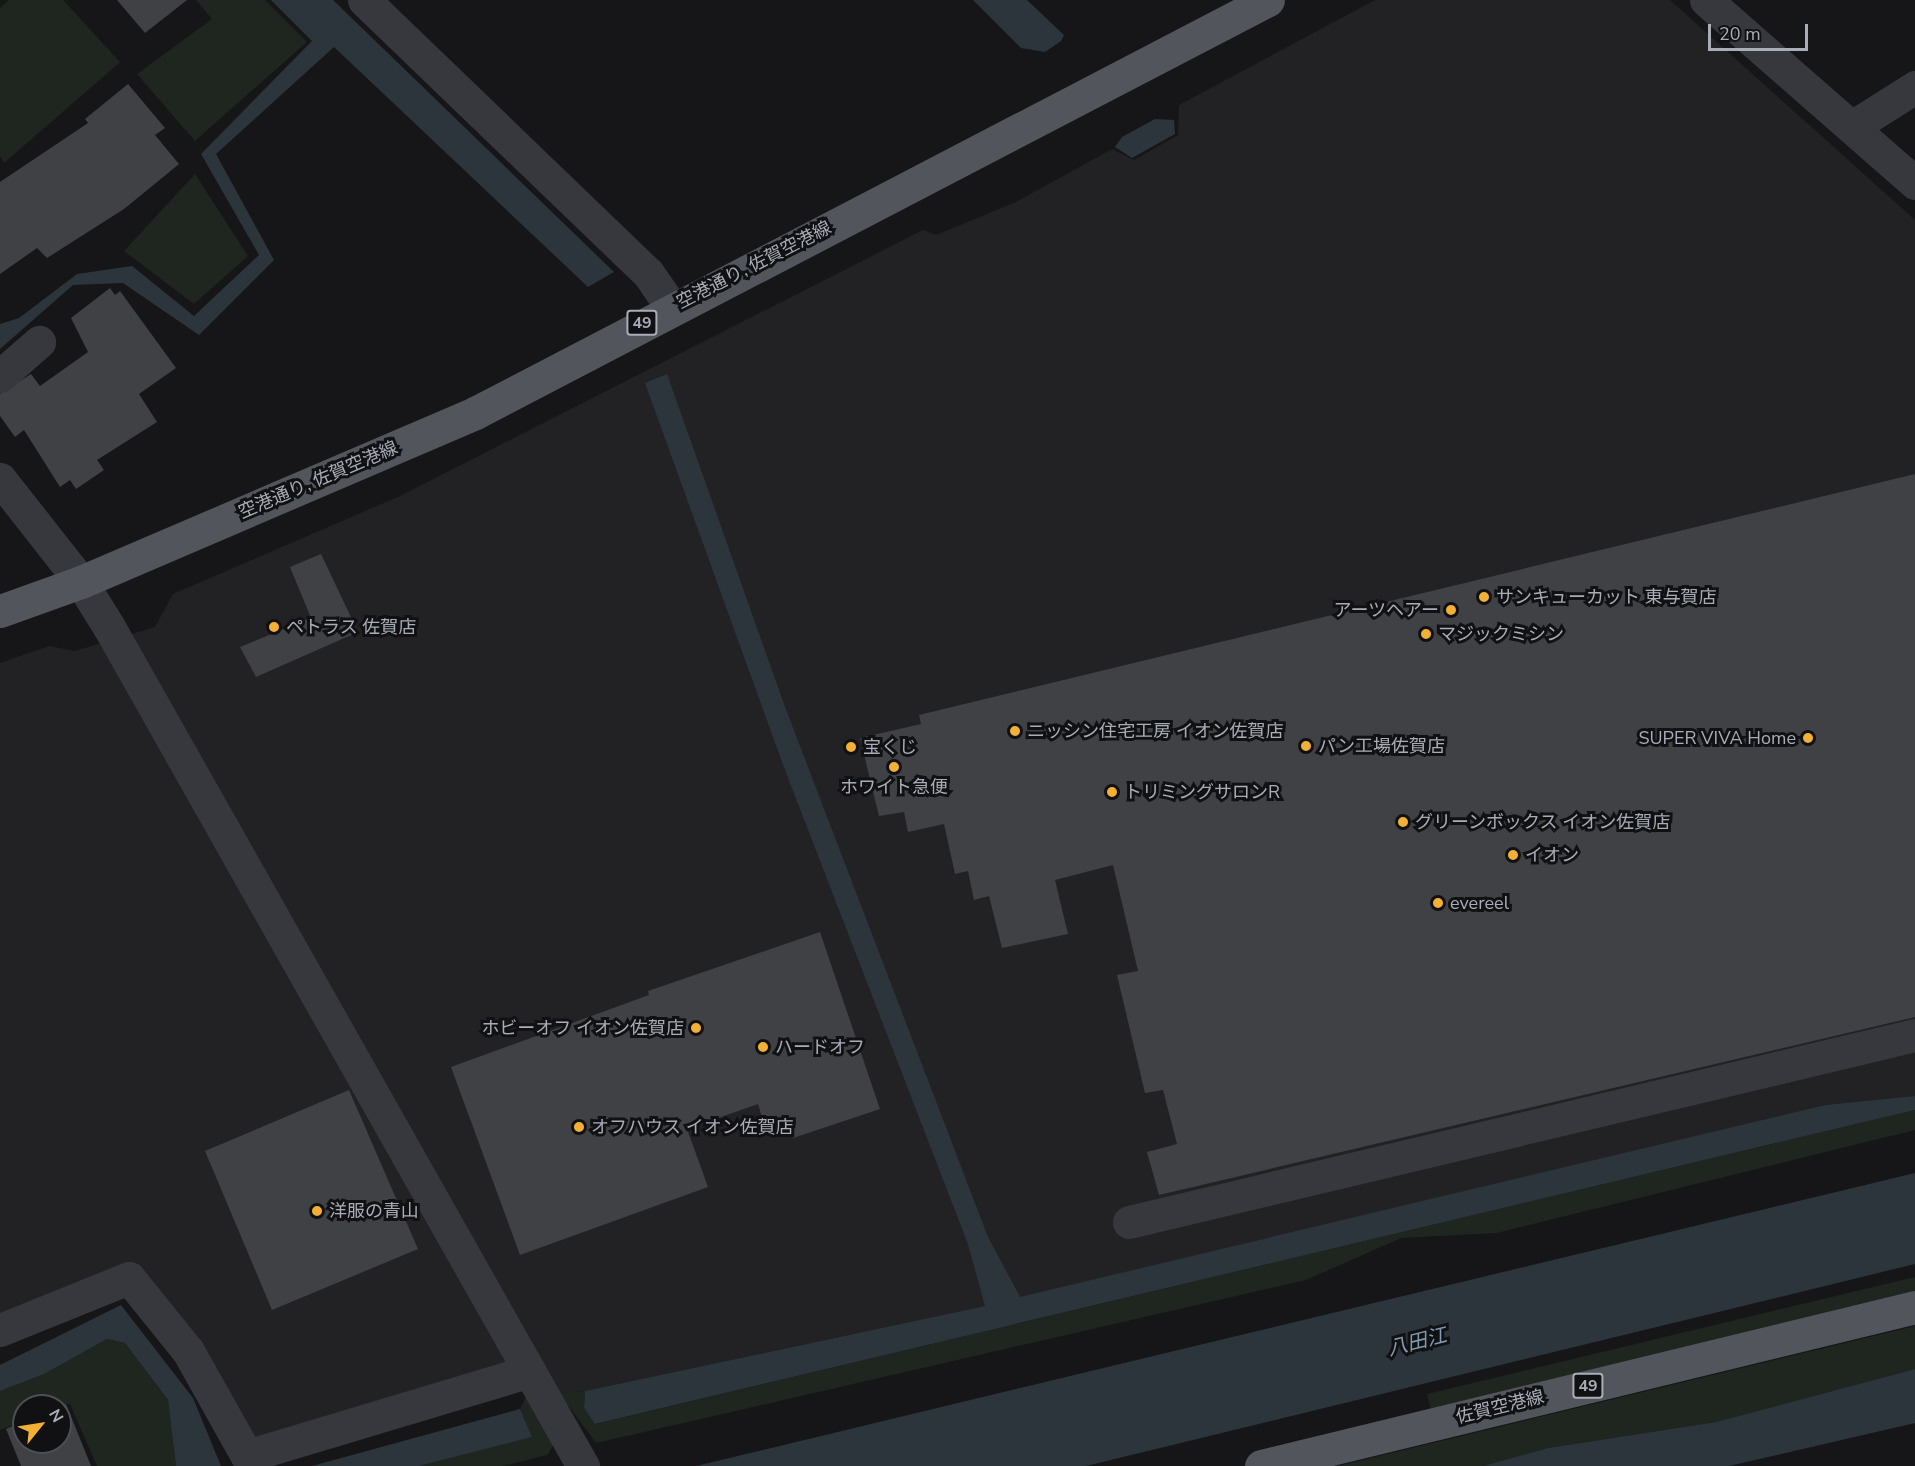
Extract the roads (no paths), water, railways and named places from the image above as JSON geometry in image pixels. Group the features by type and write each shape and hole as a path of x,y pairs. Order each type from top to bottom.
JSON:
{"main road":[{"name":"空港通り, 佐賀空港線","path":"0,611 81,582 475,412 1268,0"},
{"name":"佐賀空港線","path":"1261,1466 1915,1306"}],"street":[{"path":"364,0 648,273 672,308"},
{"path":"1706,0 1915,183"},
{"path":"1852,128 1915,87"},
{"path":"0,376 39,342"},
{"path":"0,479 81,582 582,1463"},
{"path":"1129,1222 1915,1035"},
{"path":"0,1330 129,1278 188,1351 247,1456 530,1371"}],"water":[{"path":"271,0 333,0 614,272 588,287 334,47 216,154 274,260 199,335 123,283 73,285 0,349 0,324 19,318 77,274 132,266 194,316 259,255 201,154 312,41"},
{"path":"973,0 1027,0 1064,35 1061,41 1045,52 1021,48"},
{"path":"1155,119 1174,120 1175,134 1132,158 1115,147 1122,137"},
{"path":"667,374 785,707 988,1237 1020,1297 1825,1105 1915,1096 1915,1110 595,1424 584,1408 585,1391 985,1306 968,1244 785,770 645,383"},
{"name":"八田江","path":"1915,1173 1915,1264 1086,1466 696,1466"},
{"path":"121,1305 193,1398 221,1466 176,1466 168,1400 125,1343 107,1339 44,1374 0,1391 0,1365"},
{"path":"1915,1369 1915,1423 1729,1466 1483,1466 1548,1448 1716,1422"},
{"path":"520,1409 532,1437 419,1466 312,1466"}],"place":[{"name":"サンキューカット 東与賀店","path":"1484,597"},
{"name":"アーツヘアー","path":"1451,610"},
{"name":"ペトラス 佐賀店","path":"274,627"},
{"name":"マジックミシン","path":"1426,634"},
{"name":"ニッシン住宅工房 イオン佐賀店","path":"1015,731"},
{"name":"SUPER VIVA Home","path":"1808,738"},
{"name":"パン工場佐賀店","path":"1306,746"},
{"name":"宝くじ","path":"851,747"},
{"name":"ホワイト急便","path":"894,767"},
{"name":"トリミングサロンR","path":"1112,792"},
{"name":"グリーンボックス イオン佐賀店","path":"1403,822"},
{"name":"イオン","path":"1513,855"},
{"name":"evereel","path":"1438,903"},
{"name":"ホビーオフ イオン佐賀店","path":"696,1028"},
{"name":"ハードオフ","path":"763,1047"},
{"name":"オフハウス イオン佐賀店","path":"579,1127"},
{"name":"洋服の青山","path":"317,1211"}]}
